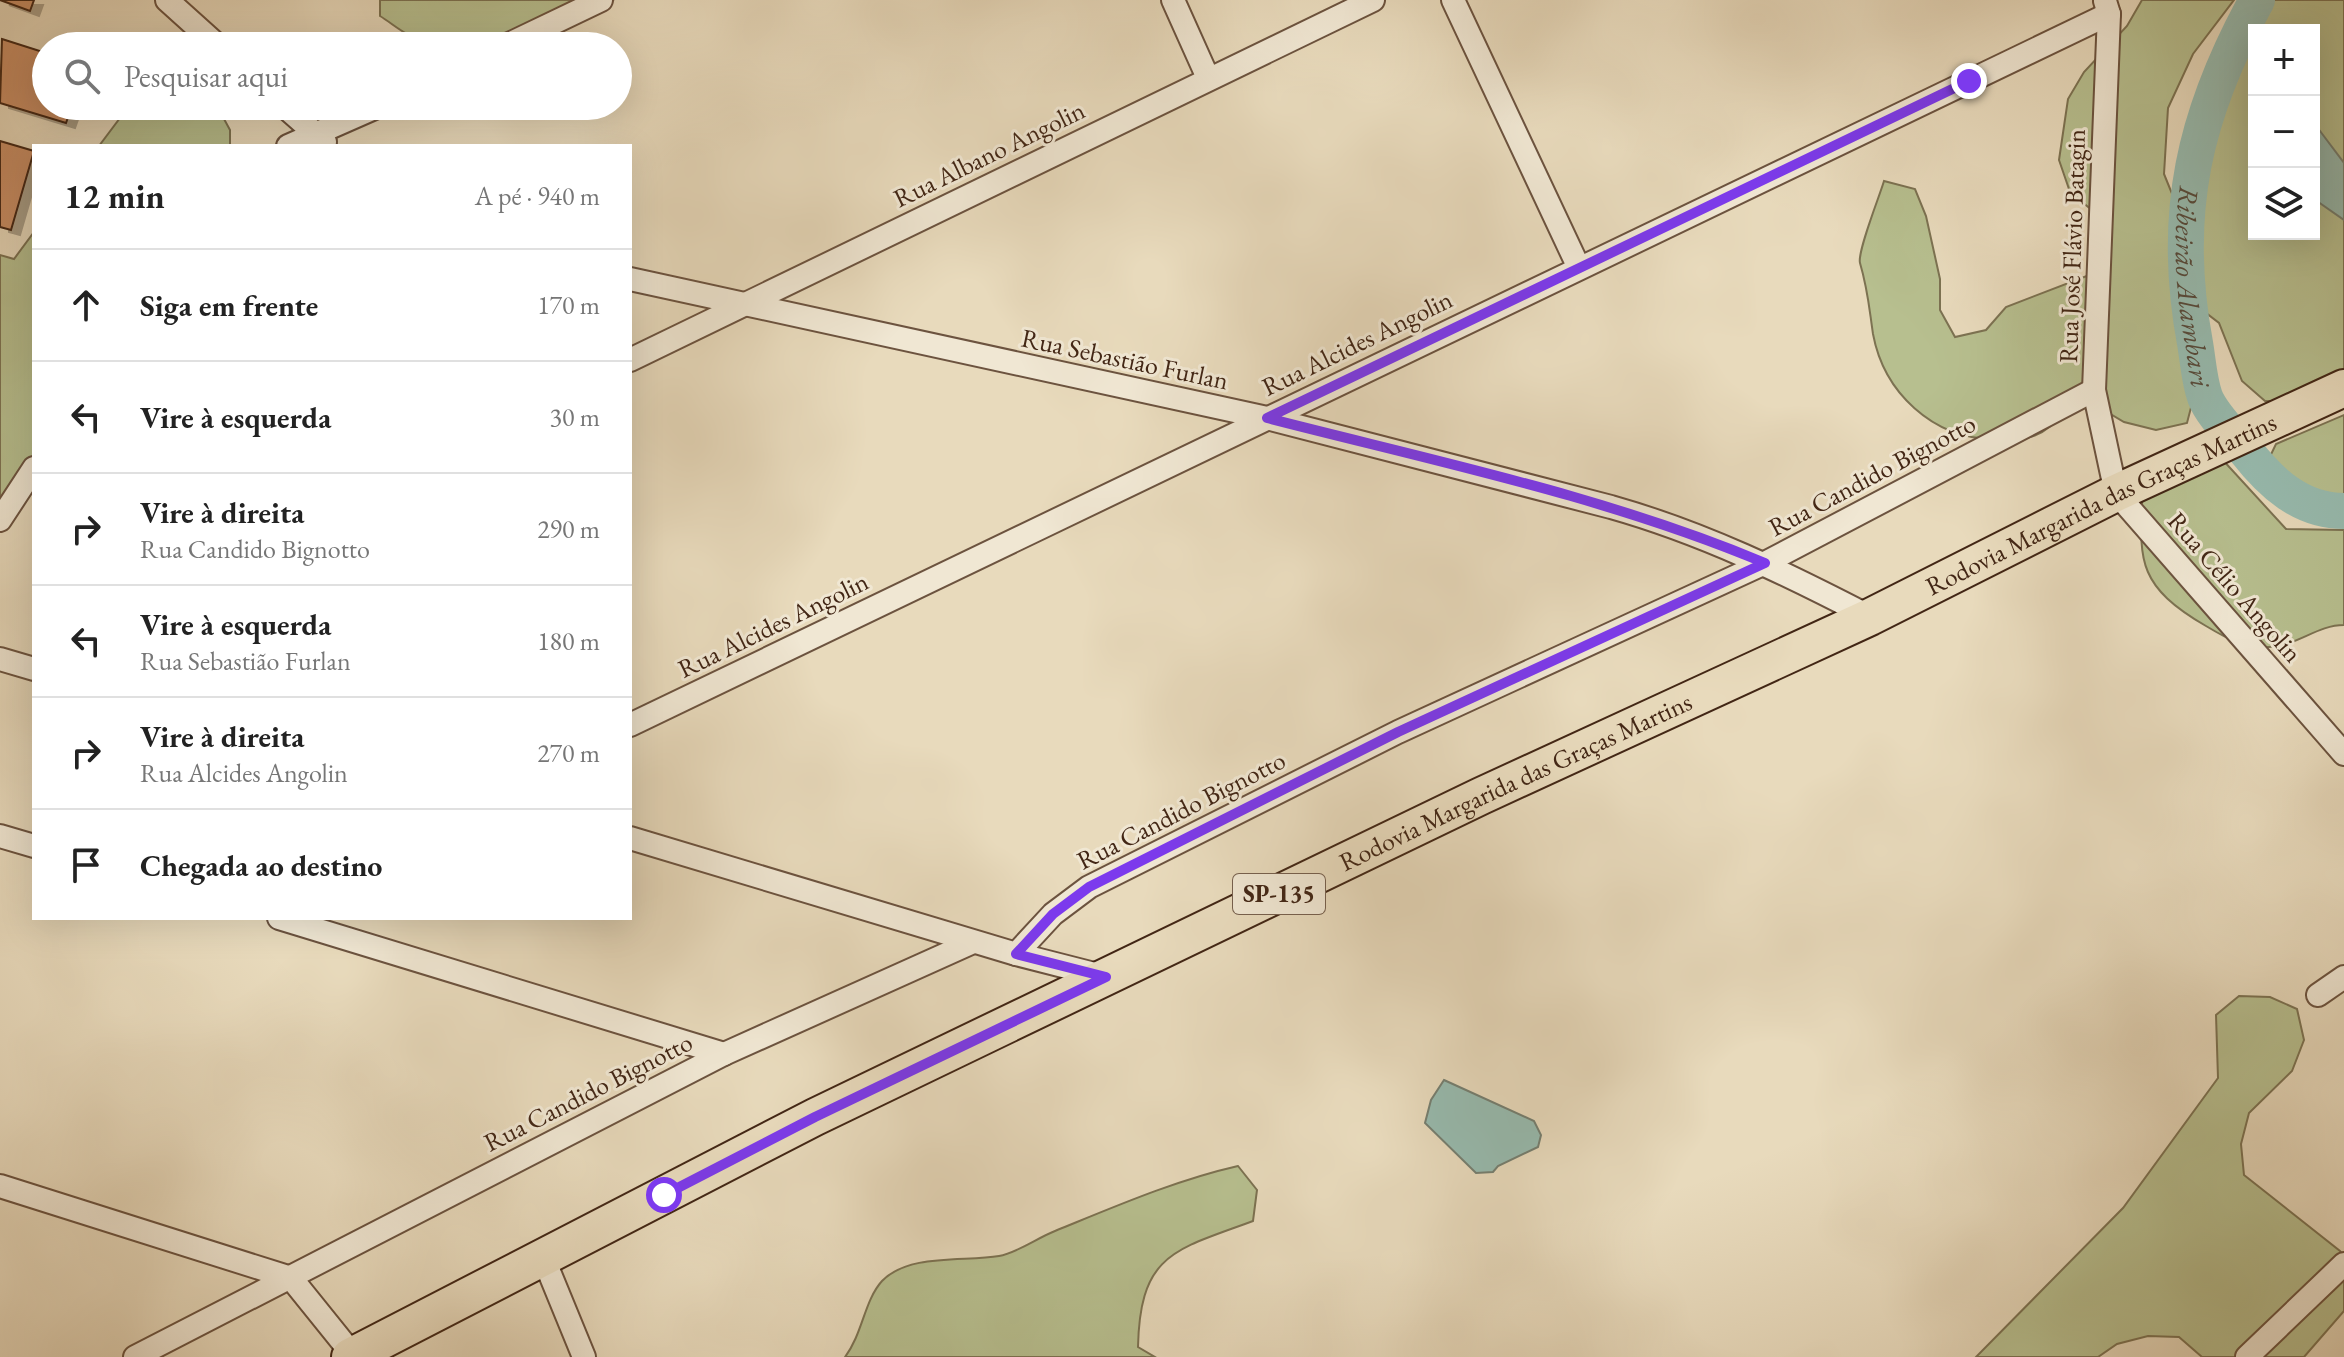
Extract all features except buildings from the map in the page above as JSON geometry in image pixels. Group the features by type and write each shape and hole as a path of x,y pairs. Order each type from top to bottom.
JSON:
{"main road":[{"name":"Rodovia Margarida das Graças Martins","path":"351,1356 815,1117 1621,730 1870,617 2116,493 2344,388"}],"street":[{"path":"167,0 202,32"},
{"path":"1173,0 1208,78"},
{"name":"Rua Albano Angolin","path":"632,359 1373,0"},
{"path":"1453,0 1579,268"},
{"path":"534,32 596,2"},
{"name":"Rua Alcides Angolin","path":"632,724 1579,268 2107,7"},
{"name":"Rua José Flávio Batagin","path":"2107,7 2094,390 2116,493"},
{"path":"300,120 324,141"},
{"path":"302,144 324,141 357,120"},
{"name":"Rua Sebastião Furlan","path":"632,279 1267,418 1626,511 1765,563 1870,617"},
{"name":"Rua Candido Bignotto","path":"1016,954 1053,914 1089,887 1398,732 1765,563 2094,390"},
{"path":"0,520 32,471"},
{"name":"Rua Célio Angolin","path":"2116,493 2344,754"},
{"path":"0,836 32,845"},
{"path":"632,839 971,943 1106,977"},
{"path":"286,920 724,1054"},
{"name":"Rua Candido Bignotto","path":"135,1357 724,1054 971,943"},
{"path":"2318,995 2344,977"},
{"path":"0,1186 291,1278 351,1356"},
{"path":"543,1257 584,1357"},
{"path":"2247,1357 2344,1264"}],"green space":[{"path":"380,0 613,0 546,32 404,32 380,16"},
{"path":"2142,0 2234,0 2193,54 2168,108 2164,174 2175,201 2186,263 2186,198 2197,139 2213,91 2257,0 2344,0 2344,389 2300,401 2265,401 2242,381 2219,323 2189,300 2195,392 2187,423 2156,430 2124,422 2097,406 2067,409 2035,436 2017,439 1970,437 1931,421 1900,393 1879,355 1860,263 1865,236 1884,181 1915,189 1926,216 1940,279 1940,310 1955,337 1986,330 2006,307 2092,274 2093,211 2070,192 2059,160 2068,99 2084,72 2127,26"},
{"path":"118,120 225,120 230,130 230,144 100,144"},
{"path":"32,235 32,477 0,515 0,255 14,259"},
{"path":"2344,415 2344,499 2279,498 2263,471 2276,444"},
{"path":"2221,458 2286,529 2344,530 2344,625 2325,628 2279,646 2244,644 2221,635 2181,609 2163,594 2151,578 2144,562 2142,544 2143,471"},
{"path":"2239,996 2270,997 2297,1009 2304,1040 2292,1071 2249,1113 2241,1144 2244,1175 2340,1251 2344,1257 2344,1311 2304,1357 2202,1357 2179,1337 2148,1336 2117,1344 2098,1357 1976,1357 2123,1208 2218,1078 2216,1015"},
{"path":"1238,1166 1257,1190 1253,1221 1183,1249 1155,1273 1140,1316 1138,1347 1155,1357 845,1357 876,1289 893,1272 922,1262 1006,1254 1145,1195"}],"water":[{"path":"2320,131 2344,163 2344,220 2320,203"},
{"path":"1444,1080 1534,1121 1541,1135 1538,1147 1498,1166 1493,1172 1476,1173 1425,1123 1431,1100"}],"waterway":[{"name":"Ribeirão Alambari","path":"2257,0 2217,84 2193,166 2187,208 2186,251 2188,296 2200,377 2205,397 2223,425 2276,483 2313,506 2344,511"}],"route":[{"path":"664,1195 815,1117 1106,977 1016,954 1068,900 1089,887 1398,732 1765,563 1657,520 1267,418 1969,81"}]}
